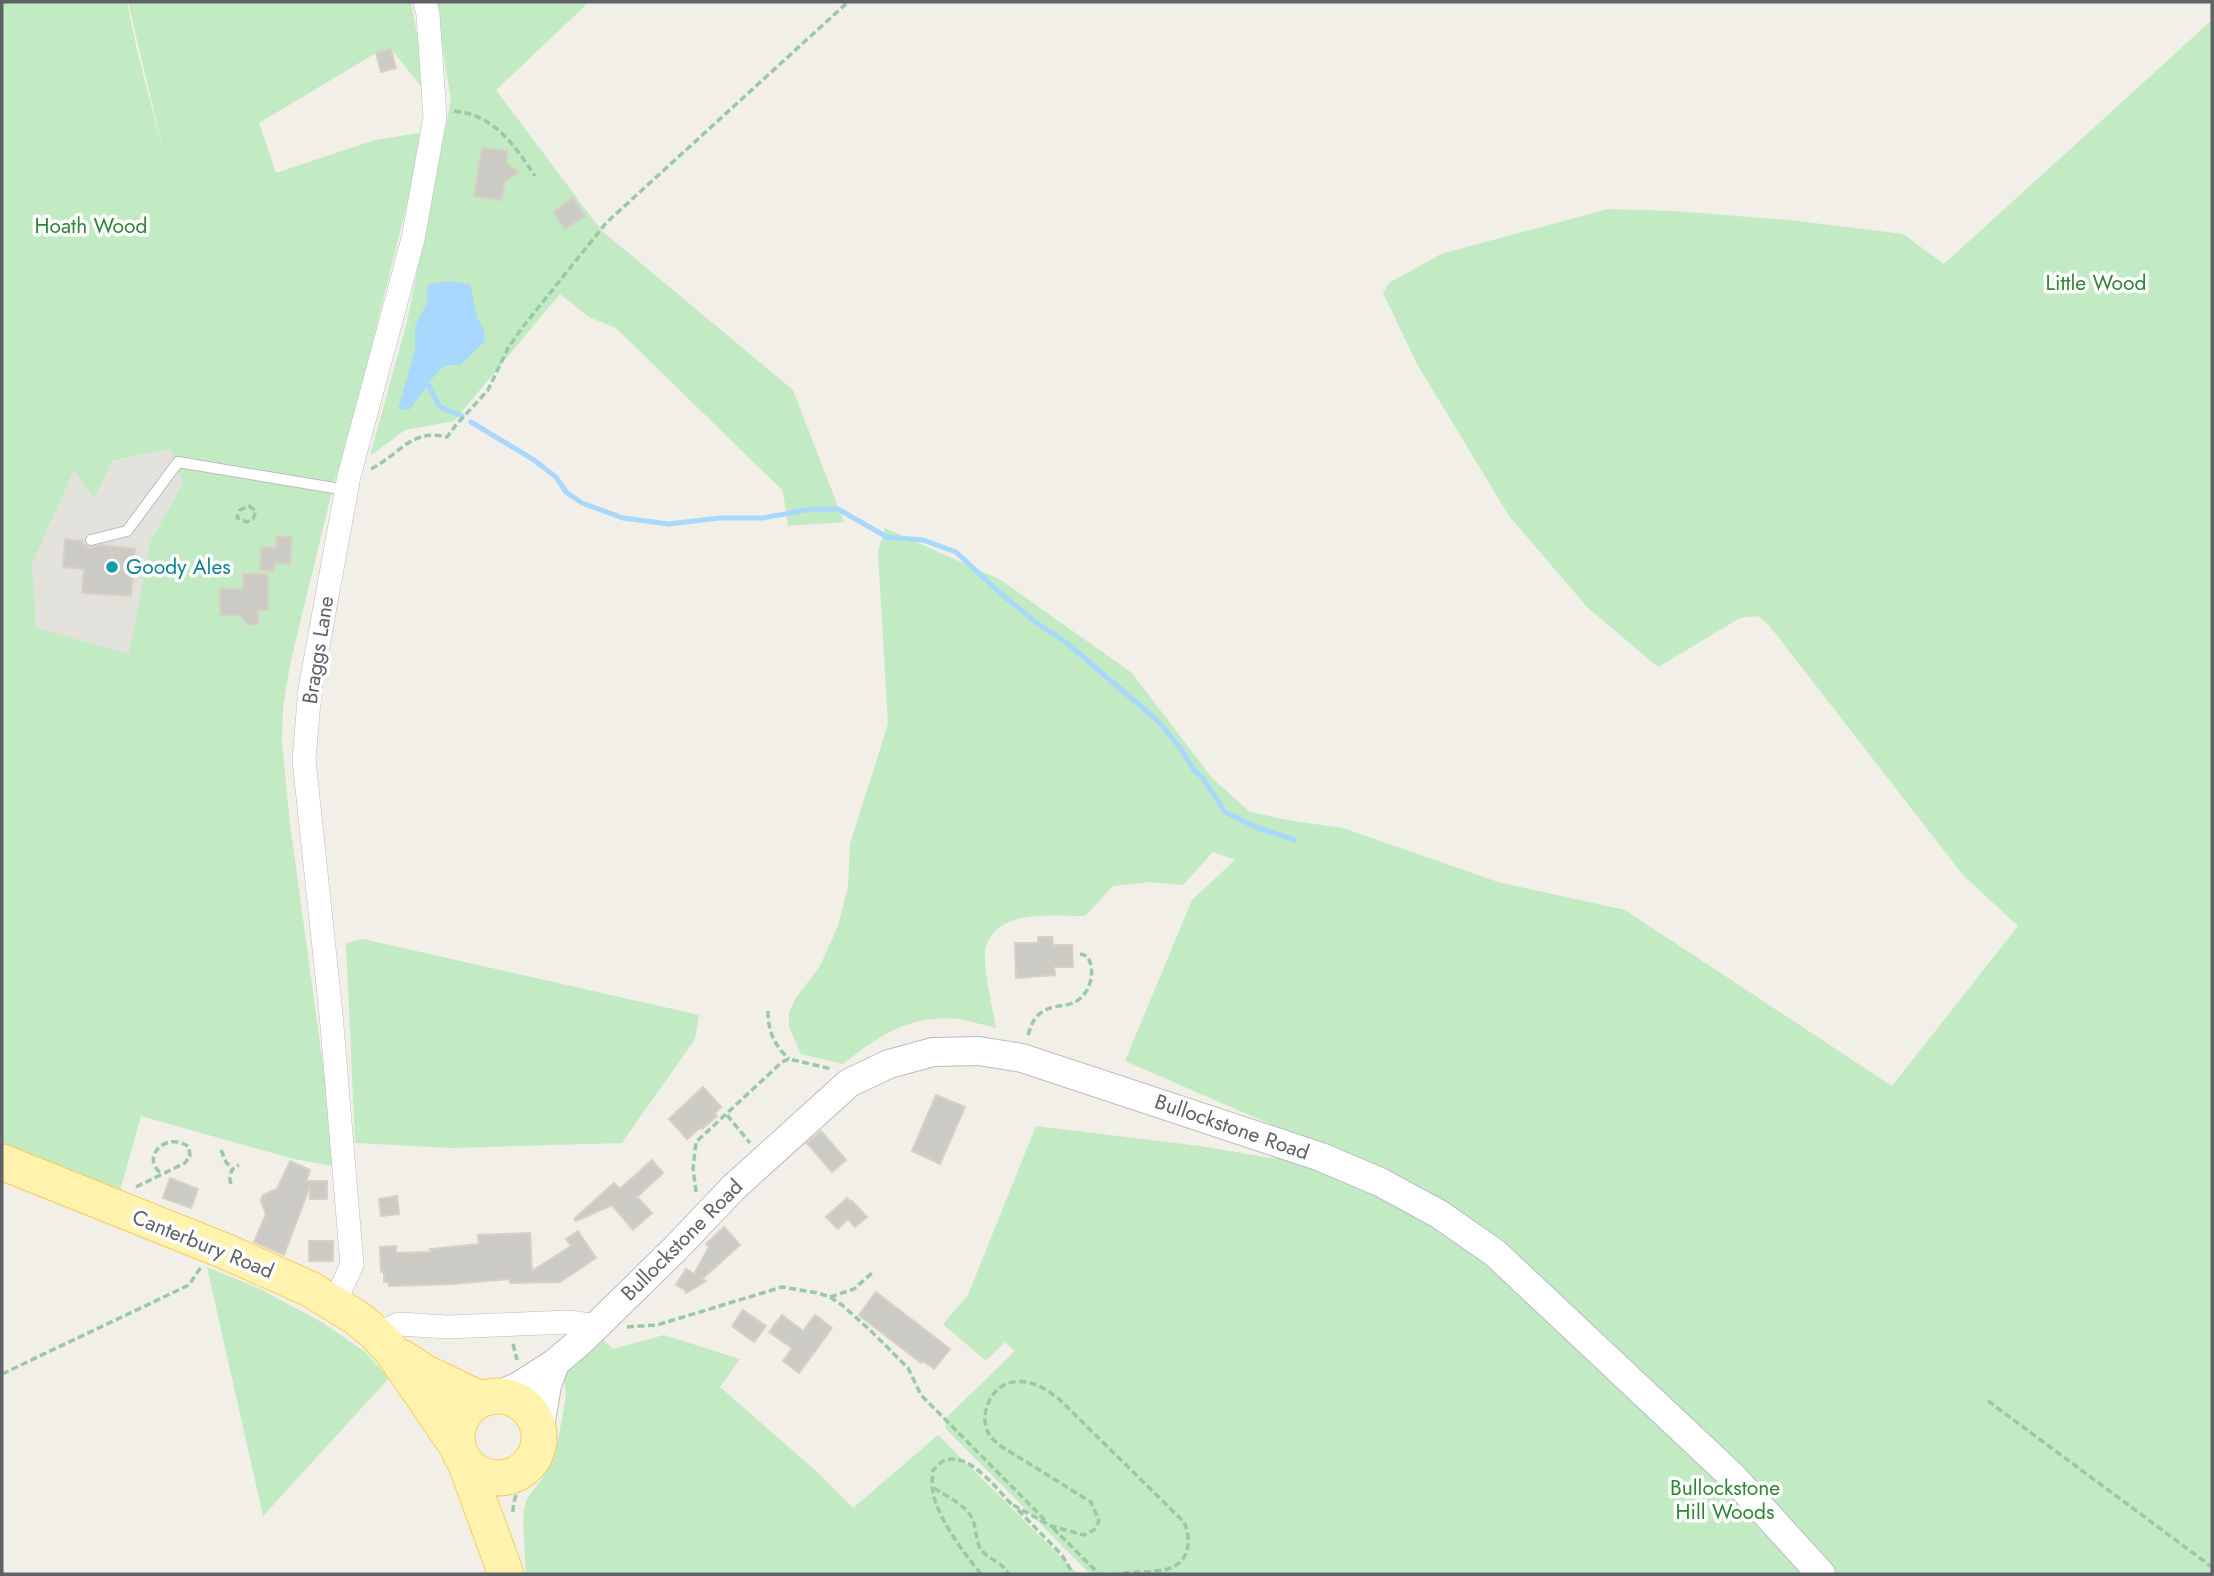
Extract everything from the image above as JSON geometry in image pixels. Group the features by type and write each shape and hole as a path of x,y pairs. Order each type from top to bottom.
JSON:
{"main road":[{"name":"Canterbury Road","path":"2,1162 118,1210 205,1242 310,1289 357,1318 424,1372 489,1397"},
{"name":"Canterbury Road","path":"384,1342 461,1454 506,1574"},
{"path":"489,1397 512,1398 522,1403 536,1421 535,1450 509,1476 496,1478 483,1475 461,1454 456,1433 460,1420 466,1410 489,1397"},
{"name":"Canterbury Road","path":"506,1574 507,1497 535,1450"}],"street":[{"name":"Braggs Lane","path":"334,1304 352,1265 331,1014 304,760 310,689 348,483 413,239 435,110 425,2"},
{"name":"Bullockstone Road","path":"489,1397 519,1386 555,1363 603,1320 744,1178 849,1083 889,1064 933,1052 979,1051 1022,1058 1321,1157 1380,1182 1439,1214 1495,1253 1515,1271 1732,1476 1821,1574"},
{"path":"384,1342 399,1324 447,1327 603,1320"},
{"path":"535,1450 547,1385 555,1363"}],"lane":[{"path":"91,540 127,531 178,462 348,483"}],"path":[{"path":"348,483 415,439 428,434 447,437 488,390 522,328 606,223 848,2"},
{"path":"435,110 464,112 481,117 499,128 517,148 535,176"},
{"path":"249,506 256,511 253,519 247,522 237,516 240,510 249,506"},
{"path":"1022,1058 1033,1021 1053,1006 1075,1002 1083,996 1090,983 1092,963 1087,956 1080,954"},
{"path":"768,1011 772,1037 776,1046 789,1059 837,1070 849,1083"},
{"path":"707,1215 696,1197 696,1142 782,1062 789,1059"},
{"path":"727,1115 755,1149"},
{"path":"169,1141 182,1142 189,1147 190,1156 185,1163 161,1173 154,1162 159,1146 169,1141"},
{"path":"221,1150 232,1169"},
{"path":"232,1169 239,1166"},
{"path":"230,1184 232,1169"},
{"path":"2,1374 189,1285 199,1273 205,1242"},
{"path":"830,1297 854,1289 872,1273"},
{"path":"603,1320 624,1327 657,1325 782,1287 830,1297 870,1330 908,1368 921,1395 1099,1574"},
{"path":"1013,1505 1051,1526 1084,1535 1094,1530 1098,1521 1091,1502 990,1437 985,1416 989,1399 999,1387 1014,1381 1031,1383 1046,1389 1059,1399 1184,1522 1190,1534 1190,1544 1181,1561 1169,1569 1116,1574"},
{"path":"1988,1401 2212,1567"},
{"path":"513,1517 513,1503 520,1485 539,1463 535,1450"},
{"path":"981,1574 958,1546 937,1504 932,1487 933,1470 945,1460 956,1459 970,1463 1062,1555 1073,1574"},
{"path":"932,1487 970,1514 979,1547 1007,1570 1008,1574"}],"shaded area":[{"path":"170,449 183,483 150,542 129,655 36,628 32,564 74,470"}],"green space":[{"name":"Hoath Wood","path":"2,2 127,2 166,163 128,2 411,2 428,95 391,49 376,53 259,123 276,173 375,140 425,132 341,468 335,479 291,660 283,707 282,742 290,824 337,1167 290,1158 141,1116 118,1198 2,1147","holes":["170,449 183,483 150,542 129,654 36,628 32,564 74,470 94,499 112,461","276,536 292,537 290,564 274,563 273,571 260,570 261,547 276,548","243,574 268,574 268,610 258,610 258,621 255,624 246,613 220,615 220,589 243,589"]},
{"path":"435,2 589,2 496,90 601,230 793,390 844,522 788,526 783,491 616,328 589,317 560,294 454,421 405,430 370,456 407,322 451,100","holes":["482,148 508,152 502,200 474,196"]},
{"path":"2212,20 2212,1574 1090,1574 945,1428 948,1416 1015,1351 1005,1342 986,1361 943,1324 968,1295 1036,1126 1200,1146 1276,1159 1286,1131 1125,1061 1192,900 1235,860 1213,852 1183,885 1150,882 1113,886 1085,916 1026,917 999,927 990,937 985,951 996,1028 958,1019 925,1020 896,1029 869,1044 843,1064 801,1054 789,1027 789,1012 820,966 838,926 848,887 850,844 888,724 878,552 885,528 1001,580 1132,673 1212,778 1250,812 1343,828 1498,882 1625,910 1892,1086 2018,926 1963,875 1768,624 1758,616 1740,618 1658,667 1588,608 1509,516 1417,364 1383,293 1389,283 1441,254 1608,209 1675,211 1798,221 1903,234 1944,264"},
{"path":"363,939 699,1015 695,1039 622,1143 452,1148 355,1143 346,943"},
{"path":"207,1267 260,1289 323,1323 365,1352 389,1378 263,1516"},
{"path":"599,1335 613,1349 664,1335 740,1359 720,1387 816,1471 853,1508 938,1435 1078,1574 526,1574 523,1518 526,1500 543,1477 558,1440 566,1397 563,1365"}],"water":[{"path":"449,281 470,284 485,341 460,365 448,365 438,371 409,410 398,409 415,350 415,326 427,303 427,285"}],"building":[{"path":"391,49 396,68 381,72 376,53"},
{"path":"482,148 508,151 506,163 519,172 505,181 502,200 474,196"},
{"path":"573,198 585,216 565,229 553,212"},
{"path":"276,536 292,537 290,564 274,563 274,571 260,570 261,547 276,548"},
{"name":"Goody Ales","path":"65,539 82,541 90,548 102,545 135,549 131,596 82,593 84,569 63,567"},
{"path":"243,574 268,574 268,610 258,610 258,624 248,625 239,615 220,615 220,589 243,589"},
{"path":"1038,937 1052,937 1053,945 1072,945 1073,967 1054,967 1055,975 1016,978 1015,943 1038,943"},
{"path":"703,1087 721,1107 715,1113 717,1116 687,1139 669,1119"},
{"path":"936,1095 965,1107 940,1164 912,1151"},
{"path":"821,1131 846,1160 832,1172 807,1143"},
{"path":"652,1160 663,1173 637,1197 652,1213 633,1230 612,1205 576,1221 574,1219 614,1183 620,1189"},
{"path":"290,1161 310,1170 306,1181 327,1181 327,1199 310,1199 310,1186 284,1255 254,1242 266,1214 261,1201 263,1195 277,1189"},
{"path":"170,1178 198,1189 191,1208 163,1198"},
{"path":"397,1196 399,1214 381,1216 379,1199"},
{"path":"847,1198 867,1217 855,1227 848,1219 838,1229 826,1217"},
{"path":"724,1227 740,1245 702,1279 706,1281 686,1293 676,1285 686,1269 694,1274 709,1247 706,1244"},
{"path":"578,1231 596,1258 560,1282 510,1283 510,1279 389,1286 389,1282 384,1282 384,1271 381,1272 380,1247 396,1246 396,1253 431,1252 430,1249 479,1244 478,1235 530,1233 532,1271 571,1246 566,1239"},
{"path":"309,1241 333,1241 333,1261 309,1261"},
{"path":"876,1292 950,1349 934,1369 923,1361 921,1363 859,1315"},
{"path":"743,1310 766,1326 754,1342 732,1326"},
{"path":"782,1315 803,1331 815,1315 832,1328 799,1373 783,1361 792,1348 769,1332"}],"waterway":[{"path":"429,386 440,407 462,416"},
{"path":"471,422 534,460 556,477 566,492 582,503 623,518 669,524 719,518 763,518 810,509 838,509 887,537 923,540 956,552 1000,593 1067,643 1158,721 1194,770 1203,778 1225,812 1258,828 1295,840"}],"place":[{"name":"Goody Ales","path":"112,567"}],"park label":[{"name":"Little Wood","path":"2096,283"},
{"name":"Bullockstone Hill Woods","path":"1725,1500"}]}
